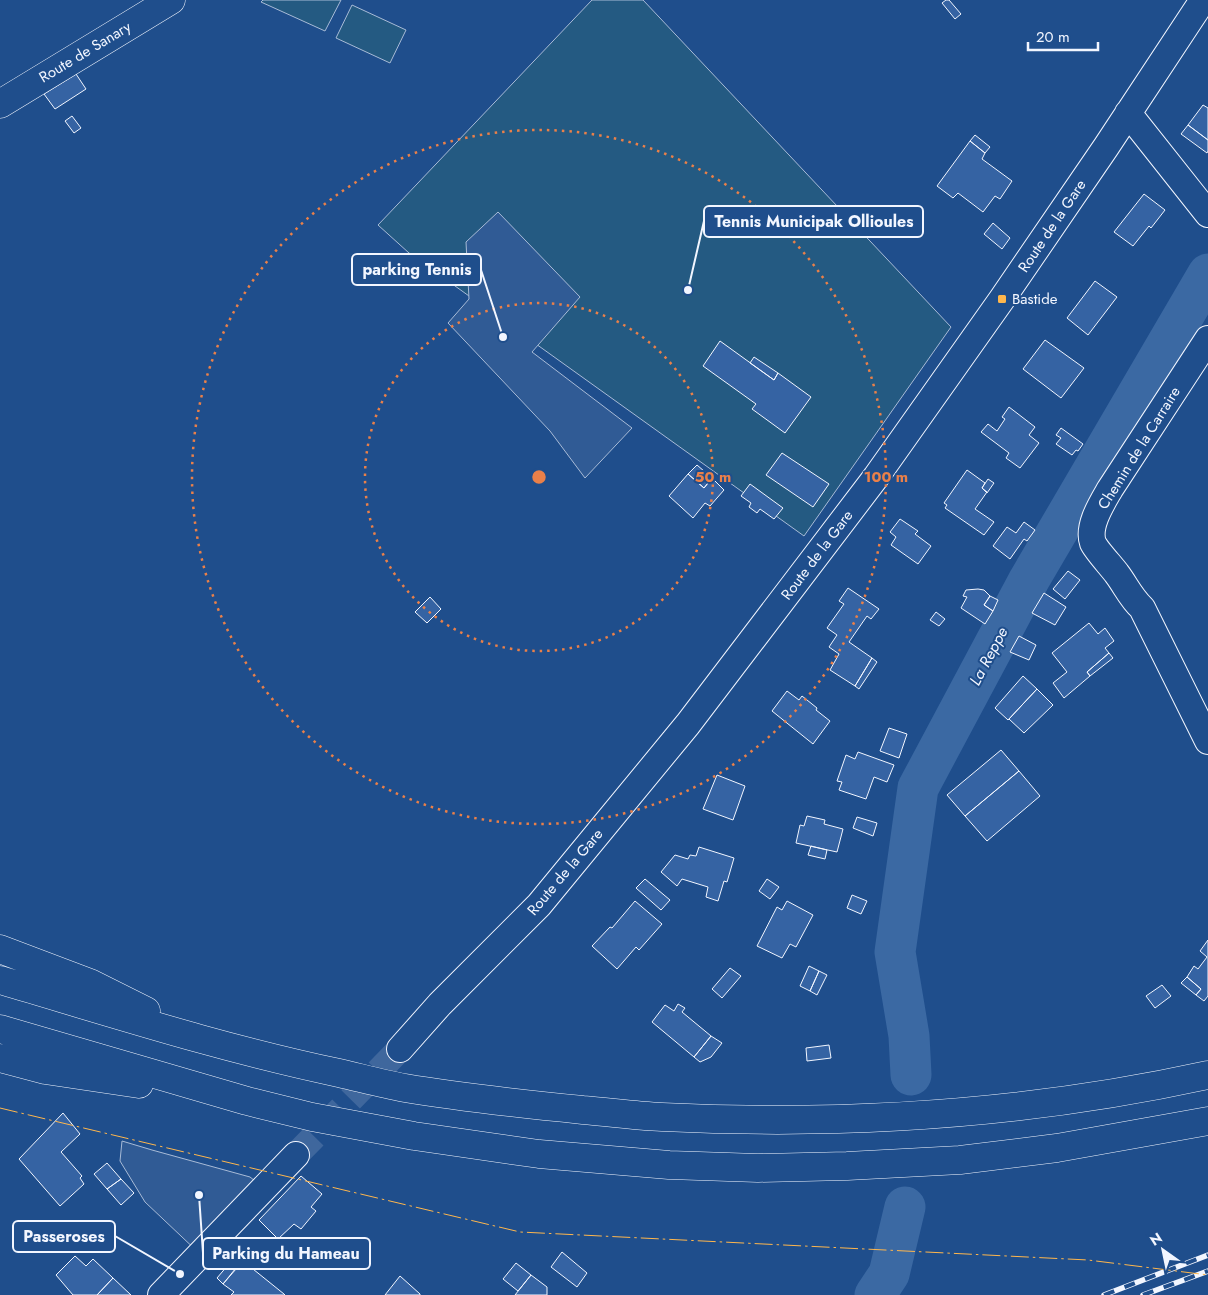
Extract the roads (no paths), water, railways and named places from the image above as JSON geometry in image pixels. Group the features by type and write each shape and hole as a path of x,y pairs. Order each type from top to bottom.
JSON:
{"main road":[{"name":"Route de Sanary","path":"0,90 147,0"},
{"name":"Route de Sanary","path":"0,104 171,0"},
{"path":"0,949 90,982 198,1038"},
{"path":"0,980 198,1038 299,1065 403,1087 512,1103 660,1117 750,1120 848,1118 968,1112 1068,1100 1167,1084 1208,1075"},
{"path":"0,1029 312,1118 414,1136 539,1154 668,1165 728,1167 847,1166 960,1160 1057,1148 1208,1121"},
{"path":"0,1058 45,1070 247,1101"}],"street":[{"name":"Route de la Gare","path":"400,1049 440,1004 539,905 694,716 858,502 1002,299 1106,147 1203,0"},
{"path":"1128,113 1208,214"},
{"name":"Chemin de la Carraire","path":"1208,339 1110,489 1092,529 1094,543 1119,576 1133,600 1142,608 1208,741"},
{"path":"170,1292 296,1156"}],"waterway":[{"name":"La Reppe","path":"911,1075 909,1036 895,952 918,788 1029,580 1208,274"},
{"name":"La Reppe","path":"875,1295 889,1274 905,1207"}],"tunnel":[{"path":"296,1155 400,1049"}],"railway":[{"path":"1104,1295 1208,1255"},
{"path":"1143,1295 1208,1271"}],"place":[{"name":"Tennis Municipak Ollioules","path":"688,290"},
{"name":"Bastide","path":"1002,299"},
{"name":"parking Tennis","path":"503,337"},
{"name":"Parking du Hameau","path":"199,1195"},
{"name":"Passeroses","path":"180,1274"}]}
